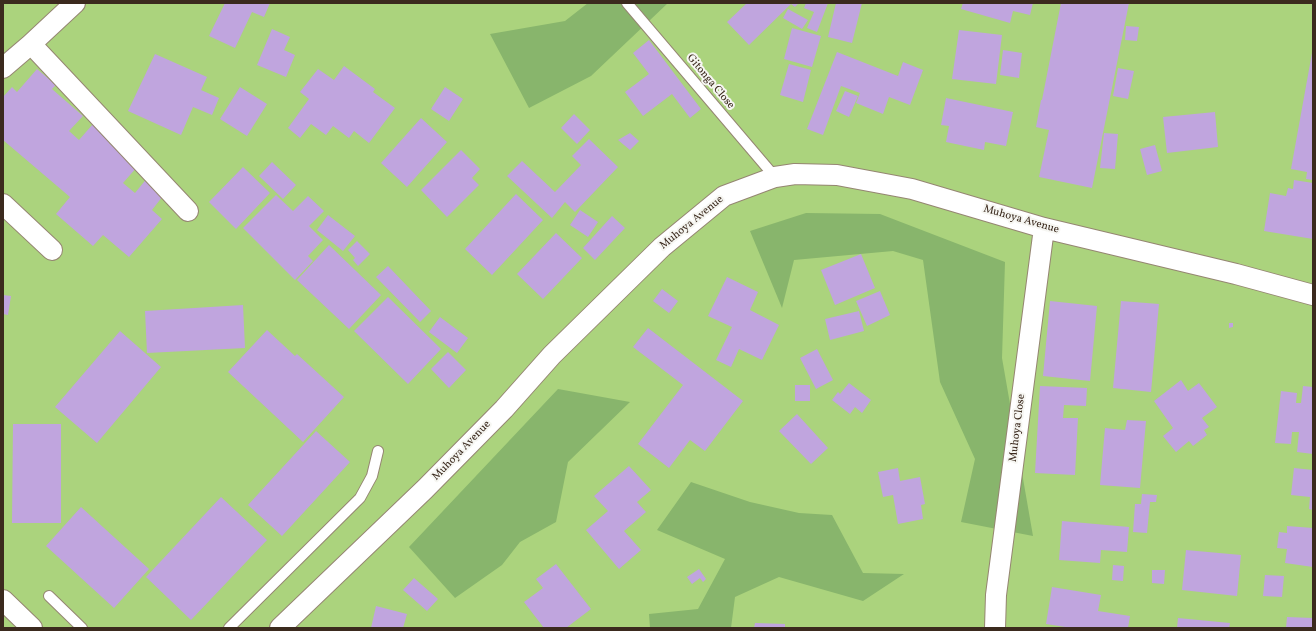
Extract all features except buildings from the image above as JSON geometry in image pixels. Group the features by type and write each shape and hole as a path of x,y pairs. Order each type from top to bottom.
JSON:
{"street":[{"path":"3,68 75,3"},
{"path":"31,44 188,211"},
{"name":"Muhoya Avenue","path":"280,628 425,489 504,409 552,355 662,247 724,196 775,177 796,174 837,175 912,189 1044,228 1236,274 1313,295"},
{"path":"3,204 52,250"},
{"name":"Muhoya Close","path":"995,628 996,595 1044,228"},
{"path":"3,600 32,628"}],"lane":[{"name":"Gitonga Close","path":"627,3 775,177"},
{"path":"229,628 360,498 372,476 378,451"},
{"path":"49,596 82,628"}],"green space":[{"path":"3,3 1313,3 1313,628 3,628"},
{"path":"588,3 668,3 591,76 529,108 490,34 565,21"},
{"path":"806,213 880,214 1005,262 1002,358 1033,536 961,522 975,459 940,382 923,260 893,251 794,260 782,308 750,231"},
{"path":"558,389 630,402 568,462 556,522 520,542 502,565 455,598 409,547"},
{"path":"691,482 750,502 799,513 832,515 863,573 904,574 863,601 779,577 735,597 731,628 650,628 649,614 698,609 725,559 657,530"}]}
